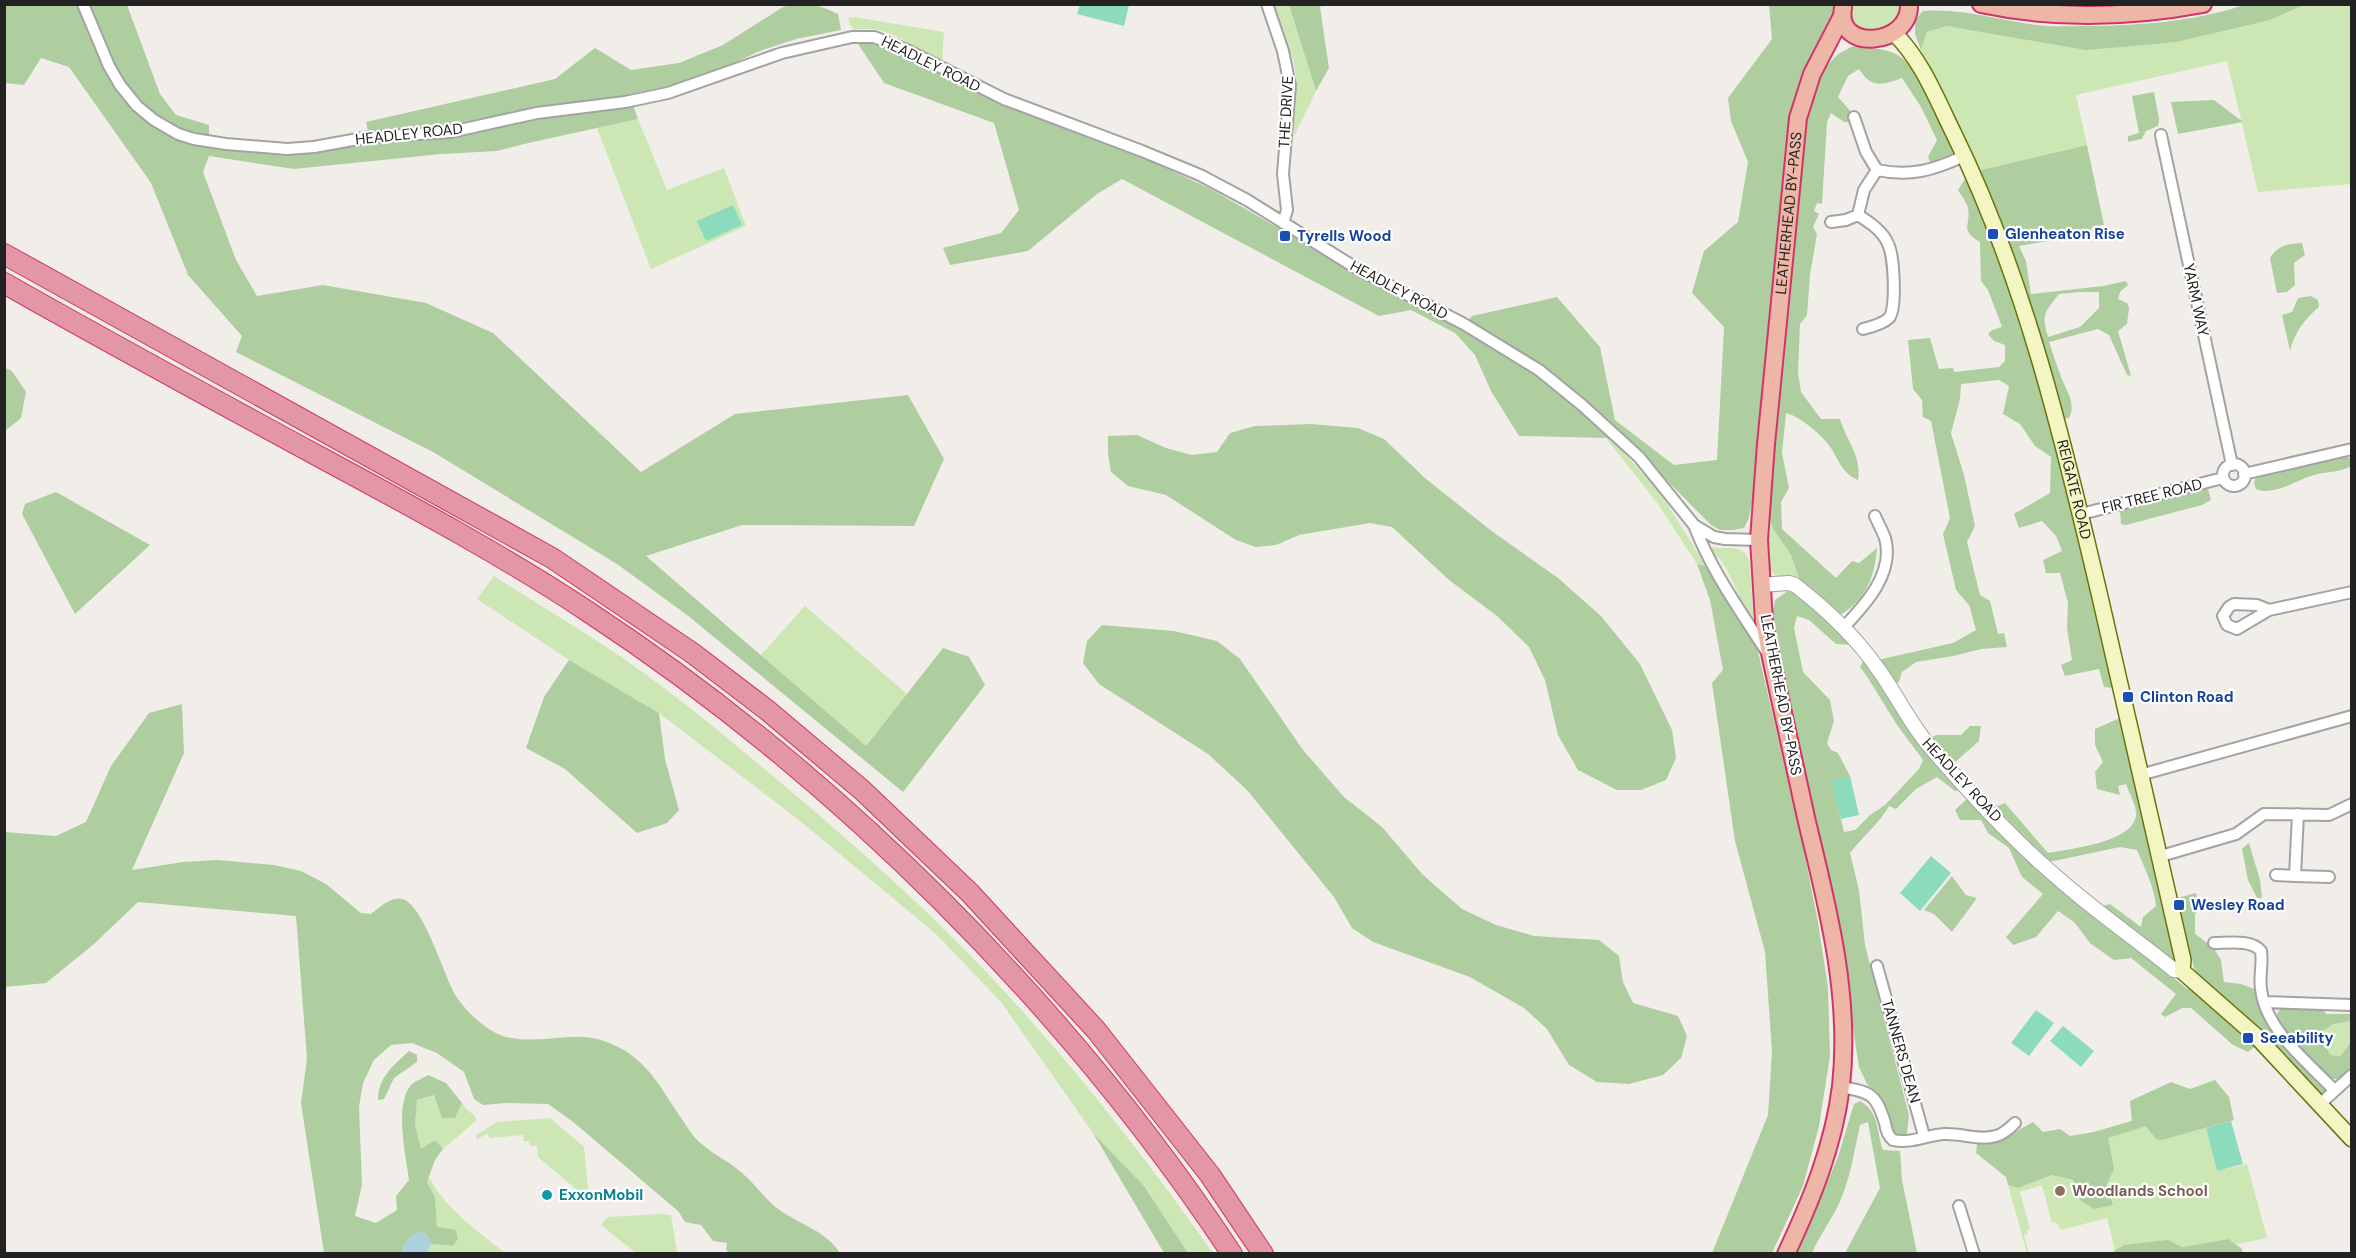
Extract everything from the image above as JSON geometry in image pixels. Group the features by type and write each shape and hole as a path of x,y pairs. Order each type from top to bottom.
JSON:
{"highway":[{"path":"1981,4 2007,10 2070,17 2164,12 2203,4"},
{"path":"1843,10 1844,26 1849,32 1859,37 1880,38 1894,33 1908,15 1911,5"},
{"name":"LEATHERHEAD BY-PASS","path":"1786,1254 1823,1163 1841,1087 1843,1051 1839,976 1828,913 1771,658 1761,585 1759,540 1766,444 1798,118 1805,91 1843,10"},
{"name":"LEATHERHEAD BY-PASS","path":"1822,57 1847,39 1859,37"},
{"path":"4,254 552,558 691,652 767,710 862,790 970,893 1096,1030 1210,1175 1263,1254"},
{"path":"4,283 461,534 588,612 705,694 779,752 849,812 951,910 1075,1045 1195,1198 1232,1254"}],"main road":[{"name":"REIGATE ROAD","path":"1894,33 1912,54 1965,156 1994,223 2016,283 2081,514 2184,960 2182,971"},
{"path":"2182,971 2256,1036 2352,1139"}],"street":[{"name":"HEADLEY ROAD","path":"83,4 109,66 120,85 137,106 154,120 178,134 194,139 287,149 314,147 369,137 451,132 537,114 625,102 668,93 782,52 852,37 874,37 905,49 1004,99 1142,151 1200,176 1247,200 1356,268 1464,324 1539,370 1582,405 1639,457 1694,525 1728,592 1771,658"},
{"name":"THE DRIVE","path":"1267,4 1283,51 1289,78 1283,174 1287,210 1283,223"},
{"path":"1854,117 1866,152 1877,170 1901,174 1914,173 1965,156"},
{"name":"YARM WAY","path":"2161,135 2232,465"},
{"path":"1858,215 1864,190 1877,170"},
{"path":"1831,222 1846,220 1858,215"},
{"path":"1858,215 1875,226 1888,242 1892,268 1892,312 1885,321 1863,329"},
{"path":"2244,474 2352,449"},
{"path":"2232,465 2241,467 2244,474 2241,483 2235,486 2228,485 2223,478 2225,469 2232,465"},
{"name":"FIR TREE ROAD","path":"2081,514 2223,478"},
{"path":"1843,628 1870,599 1881,575 1886,548 1885,538 1875,516"},
{"name":"HEADLEY ROAD","path":"1694,525 1714,537 1759,540"},
{"name":"HEADLEY ROAD","path":"1761,585 1789,583 1795,585 1843,628 1864,649 1929,746 2034,856 2067,886 2174,970 2182,971"},
{"path":"2269,610 2352,591"},
{"path":"2140,776 2352,716"},
{"path":"2161,856 2236,834 2264,814 2329,815 2352,804"},
{"path":"2295,876 2298,814"},
{"path":"2276,875 2329,877"},
{"path":"2214,943 2256,946 2261,951 2260,987 2274,1024 2334,1090"},
{"name":"TANNERS DEAN","path":"1877,966 1924,1136"},
{"path":"2264,1002 2352,1005"},
{"path":"2320,1104 2352,1075"},
{"path":"1841,1087 1863,1092 1875,1098 1887,1131 1893,1140 1905,1142 1924,1136 1953,1134 1987,1138 1998,1136 2015,1123"},
{"path":"1959,1206 1974,1254"}],"green space":[{"path":"811,4 838,14 841,30 796,39 760,51 683,83 629,94 638,119 497,151 441,154 294,169 209,156 203,172 236,260 257,296 323,285 426,303 493,333 641,472 735,414 908,395 944,459 914,526 742,525 646,556 866,746 943,648 969,657 985,685 903,792 687,615 617,564 433,452 236,352 242,336 188,275 151,183 69,67 41,58 24,85 5,83 4,5 127,5 160,94 176,115 209,125 209,146 276,155 331,150 367,141 421,138 419,127 368,131 366,122 555,79 595,48 631,70 679,63 723,45 783,7"},
{"path":"1080,4 1129,5 1124,26 1077,14"},
{"path":"1272,5 1289,5 1316,91 1295,135 1292,120 1296,75 1286,39"},
{"path":"1289,5 1323,5 1320,7 1329,68 1316,91"},
{"path":"1769,5 1835,5 1827,30 1804,76 1754,491 1749,518 1744,528 1733,530 1720,530 1711,525 1615,428 1606,438 1519,436 1491,391 1475,355 1455,333 1411,310 1379,316 1122,179 1097,194 1028,251 950,265 943,248 1001,233 1019,210 994,123 884,83 858,44 874,42 1006,105 1130,152 1209,188 1355,272 1462,329 1472,316 1557,297 1600,347 1615,420 1674,465 1717,460 1724,327 1692,293 1704,251 1738,222 1748,162 1731,121 1728,98 1772,39"},
{"path":"1851,5 1902,5 1895,23 1884,28 1869,30 1853,27 1848,10"},
{"path":"2244,5 2304,5 2270,20 2176,42 2086,50 1946,26 1927,32 1921,50 1915,34 1915,20 1923,11 1952,11 2042,26 2102,26 2185,19"},
{"path":"2304,5 2351,5 2351,184 2258,192 2227,61 2076,95 2087,145 1977,171 1921,50 1927,32 1946,26 1986,32 2270,20"},
{"path":"854,17 944,32 942,64 890,34 878,30 855,30 848,18"},
{"path":"1853,46 1891,52 1910,65 1925,88 1958,154 1931,164 1928,157 1937,140 1921,107 1902,78 1878,84 1868,80 1859,69 1848,76 1838,97 1853,114 1849,122 1844,122 1831,113 1827,122 1822,204 1817,203 1814,211 1819,214 1813,227 1817,234 1810,275 1807,315 1800,324 1798,372 1801,392 1821,419 1840,419 1856,456 1858,480 1845,471 1831,448 1817,432 1798,418 1786,413 1782,453 1789,488 1781,502 1782,529 1836,578 1852,561 1859,563 1877,548 1868,586 1857,601 1842,614 1829,610 1801,584 1791,555 1773,529 1769,516 1776,407 1803,123 1821,72 1838,54"},
{"path":"2154,92 2159,119 2158,126 2146,131 2142,139 2128,142 2128,136 2139,133 2132,96"},
{"path":"2214,100 2243,122 2178,134 2171,102"},
{"path":"638,119 667,190 724,168 746,226 651,269 597,128"},
{"path":"2087,145 2104,225 2092,227 2090,234 2019,246 2026,261 2031,294 2103,286 2126,281 2128,285 2120,292 2118,299 2127,303 2129,308 2127,324 2118,331 2131,376 2127,375 2109,335 2098,329 2049,342 2071,401 2069,418 2058,420 1977,171","holes":["2099,292 2099,308 2080,327 2048,337 2046,314 2059,294"]},
{"path":"1965,179 1988,224 2007,275 2058,451 2113,688 2104,687 2099,669 2065,676 2061,665 2072,660 2067,628 2068,603 2060,573 2046,573 2043,560 2062,551 2056,536 2042,521 2019,528 2014,514 2050,493 2051,457 2035,446 2020,424 2003,414 2009,386 1999,380 1961,384 1960,399 1951,433 1964,475 1975,526 1967,542 1980,595 1990,601 1998,634 2004,633 2007,647 1981,649 1916,662 1902,672 1899,682 1894,684 1879,661 1953,643 1976,630 1969,605 1956,590 1943,534 1950,518 1931,421 1923,417 1922,400 1913,389 1908,340 1930,338 1939,369 1953,368 1954,372 1999,367 2005,361 2005,345 1994,341 1988,334 2002,327 1988,290 1981,281 1980,242 1970,234 1967,227 1968,208 1958,190"},
{"path":"733,205 742,225 706,241 697,221"},
{"path":"2302,243 2305,255 2294,263 2295,285 2287,292 2277,293 2270,258 2283,246"},
{"path":"2311,296 2318,300 2319,307 2300,327 2290,351 2282,315 2292,312 2298,298"},
{"path":"5,368 12,371 26,392 21,418 5,431"},
{"path":"1311,424 1358,428 1384,439 1426,479 1493,532 1558,578 1601,616 1640,664 1672,730 1676,758 1666,780 1641,790 1617,790 1578,770 1558,735 1545,680 1529,647 1497,616 1449,580 1392,527 1370,523 1299,535 1276,545 1256,547 1236,540 1166,495 1128,486 1111,472 1108,436 1137,435 1166,448 1192,455 1217,452 1230,433 1255,426"},
{"path":"1608,435 1659,491 1706,566 1697,564 1658,504 1606,438"},
{"path":"2344,455 2351,459 2351,466 2347,468 2314,475 2270,491 2256,489 2254,483 2256,477"},
{"path":"2205,487 2208,489 2211,500 2202,505 2126,525 2121,524 2120,509"},
{"path":"56,492 150,545 75,614 22,514 25,504"},
{"path":"1769,516 1773,529 1791,555 1801,584 1780,577 1770,570 1766,555 1766,529"},
{"path":"1710,547 1738,549 1746,554 1749,560 1754,621 1750,618 1726,568 1709,550"},
{"path":"1697,564 1706,566 1755,639 1801,836 1828,987 1830,1056 1819,1126 1803,1186 1772,1253 1712,1253 1768,1115 1772,1052 1765,952 1735,841 1712,683 1723,670 1710,600"},
{"path":"494,576 605,646 678,699 813,810 917,903 991,977 1079,1077 1161,1181 1213,1253 1188,1253 1144,1186 1093,1133 1001,1002 936,934 799,820 659,713 569,660 477,599"},
{"path":"1788,591 1801,595 1849,639 1851,645 1836,644 1809,620 1797,616 1794,628 1803,672 1830,700 1834,721 1827,743 1831,750 1838,753 1850,776 1832,781 1844,832 1855,830 1870,815 1885,805 1919,769 1923,760 1897,725 1860,667 1864,659 1963,791 1955,791 1937,777 1916,789 1896,809 1889,806 1850,853 1859,890 1865,945 1909,1115 1907,1134 1893,1135 1880,1099 1867,1084 1859,1067 1847,989 1770,625 1775,600"},
{"path":"805,606 907,694 866,746 760,656"},
{"path":"1102,625 1174,631 1217,641 1240,659 1303,750 1344,797 1382,827 1423,875 1462,909 1496,925 1534,936 1599,940 1619,956 1623,982 1633,1003 1678,1016 1687,1036 1681,1058 1663,1075 1629,1084 1597,1082 1569,1065 1547,1029 1524,1008 1470,977 1373,942 1352,928 1334,897 1247,790 1208,754 1099,684 1083,663 1087,641"},
{"path":"569,660 659,713 665,759 679,810 667,823 637,833 565,769 526,748 544,697"},
{"path":"182,704 184,753 132,870 183,862 218,860 274,865 301,871 326,884 361,913 371,914 389,901 398,899 410,903 425,926 456,996 482,1024 505,1037 534,1040 591,1038 619,1047 641,1063 650,1073 698,1141 742,1173 778,1209 820,1233 840,1253 729,1253 726,1250 727,1243 713,1241 701,1225 685,1222 678,1211 572,1121 548,1104 483,1105 474,1099 464,1072 437,1053 412,1043 391,1045 374,1060 363,1083 359,1107 362,1185 355,1216 376,1223 397,1210 396,1196 409,1180 404,1145 403,1105 411,1085 428,1075 446,1083 462,1103 455,1118 442,1118 434,1095 417,1100 415,1124 421,1149 435,1140 443,1149 435,1160 427,1182 435,1197 437,1227 456,1230 458,1239 453,1246 431,1244 428,1236 422,1232 409,1239 402,1253 324,1253 301,1103 307,1059 296,916 138,902 94,944 46,983 4,987 4,832 56,836 86,822 111,766 149,713"},
{"path":"2120,718 2160,877 2177,961 2174,962 2102,906 2110,904 2141,927 2143,917 2156,906 2151,885 2137,850 2120,847 2049,862 1995,807 2005,803 2048,853 2100,843 2124,832 2133,824 2136,815 2126,784 2118,786 2120,795 2097,789 2095,772 2103,762 2095,745 2095,729"},
{"path":"1970,726 1981,726 1979,741 1953,764 1929,738 1937,735 1961,735"},
{"path":"1850,776 1859,815 1841,819 1831,781"},
{"path":"1969,797 2130,942 2186,988 2198,992 2257,1045 2248,1052 2233,1045 2191,1008 2182,1008 2165,1017 2161,1014 2176,994 2131,958 2114,960 2091,944 2074,922 2058,911 2036,937 2013,945 2006,937 2043,894 2022,877 2009,848 1988,833 1981,820 1960,820 1955,810"},
{"path":"2249,843 2260,880 2262,898 2257,898 2248,880 2242,849"},
{"path":"1931,856 1951,873 1920,911 1900,893"},
{"path":"1952,876 1966,895 1977,898 1952,932 1934,914 1924,910"},
{"path":"2196,893 2200,909 2195,914 2195,934 2213,947 2221,960 2224,982 2241,984 2257,990 2263,1016 2271,1028 2326,1088 2327,1092 2319,1097 2202,983 2194,968 2177,898"},
{"path":"2281,1008 2322,1008 2326,1014 2351,1014 2351,1021 2334,1024 2317,1035 2331,1055 2341,1056 2351,1041 2351,1070 2342,1079 2330,1079 2277,1023 2277,1014"},
{"path":"2036,1010 2054,1023 2029,1056 2011,1043"},
{"path":"2351,1021 2351,1041 2341,1056 2331,1055 2317,1035 2335,1024"},
{"path":"2063,1026 2094,1051 2081,1067 2050,1041"},
{"path":"409,1051 417,1055 417,1062 394,1078 384,1099 378,1100 384,1078"},
{"path":"2215,1080 2229,1097 2234,1120 2162,1140 2156,1139 2146,1126 2108,1138 2114,1169 2107,1184 2113,1205 2094,1209 2080,1200 2073,1180 2052,1175 2018,1188 2008,1185 2006,1177 1976,1153 1977,1144 2006,1137 2033,1122 2043,1132 2060,1129 2070,1136 2132,1121 2130,1101 2171,1082 2190,1089"},
{"path":"434,1095 455,1118 462,1103 475,1116 476,1121 443,1149 435,1140 421,1150 415,1124 417,1100"},
{"path":"1860,1101 1874,1116 1883,1150 1900,1151 1902,1180 1917,1253 1845,1253 1880,1188 1868,1122 1860,1125 1848,1177 1837,1208 1812,1253 1797,1253 1838,1157 1854,1104"},
{"path":"2155,1114 2162,1140 2206,1128 2217,1171 2247,1164 2267,1238 2237,1244 2229,1239 2182,1247 2124,1245 2115,1251 2107,1218 2061,1230 2056,1222 2052,1223 2042,1185 2020,1192 2030,1229 2027,1230 2028,1234 2024,1235 2029,1253 2027,1253 2008,1185 2018,1188 2052,1175 2073,1180 2080,1200 2113,1204 2094,1132"},
{"path":"550,1118 584,1147 589,1200 538,1157 537,1146 530,1146 529,1141 524,1141 523,1135 490,1138 487,1134 477,1139 475,1136 497,1122"},
{"path":"2231,1121 2243,1164 2217,1171 2206,1128"},
{"path":"1093,1133 1144,1186 1188,1253 1164,1253"},
{"path":"429,1177 453,1209 505,1253 427,1254 431,1244 453,1246 437,1228 435,1197 427,1182"},
{"path":"671,1215 677,1253 636,1253 601,1225 608,1217"},
{"path":"2229,1239 2242,1249 2243,1253 2111,1253 2124,1245 2168,1240 2182,1247"}],"water":[{"path":"422,1232 428,1236 431,1244 427,1253 402,1253 409,1239"}],"place":[{"name":"Glenheaton Rise","path":"1993,234"},
{"name":"Tyrells Wood","path":"1285,236"},
{"name":"Clinton Road","path":"2128,697"},
{"name":"Wesley Road","path":"2179,905"},
{"name":"Seeability","path":"2248,1038"},
{"name":"Woodlands School","path":"2060,1191"},
{"name":"ExxonMobil","path":"547,1195"}]}
